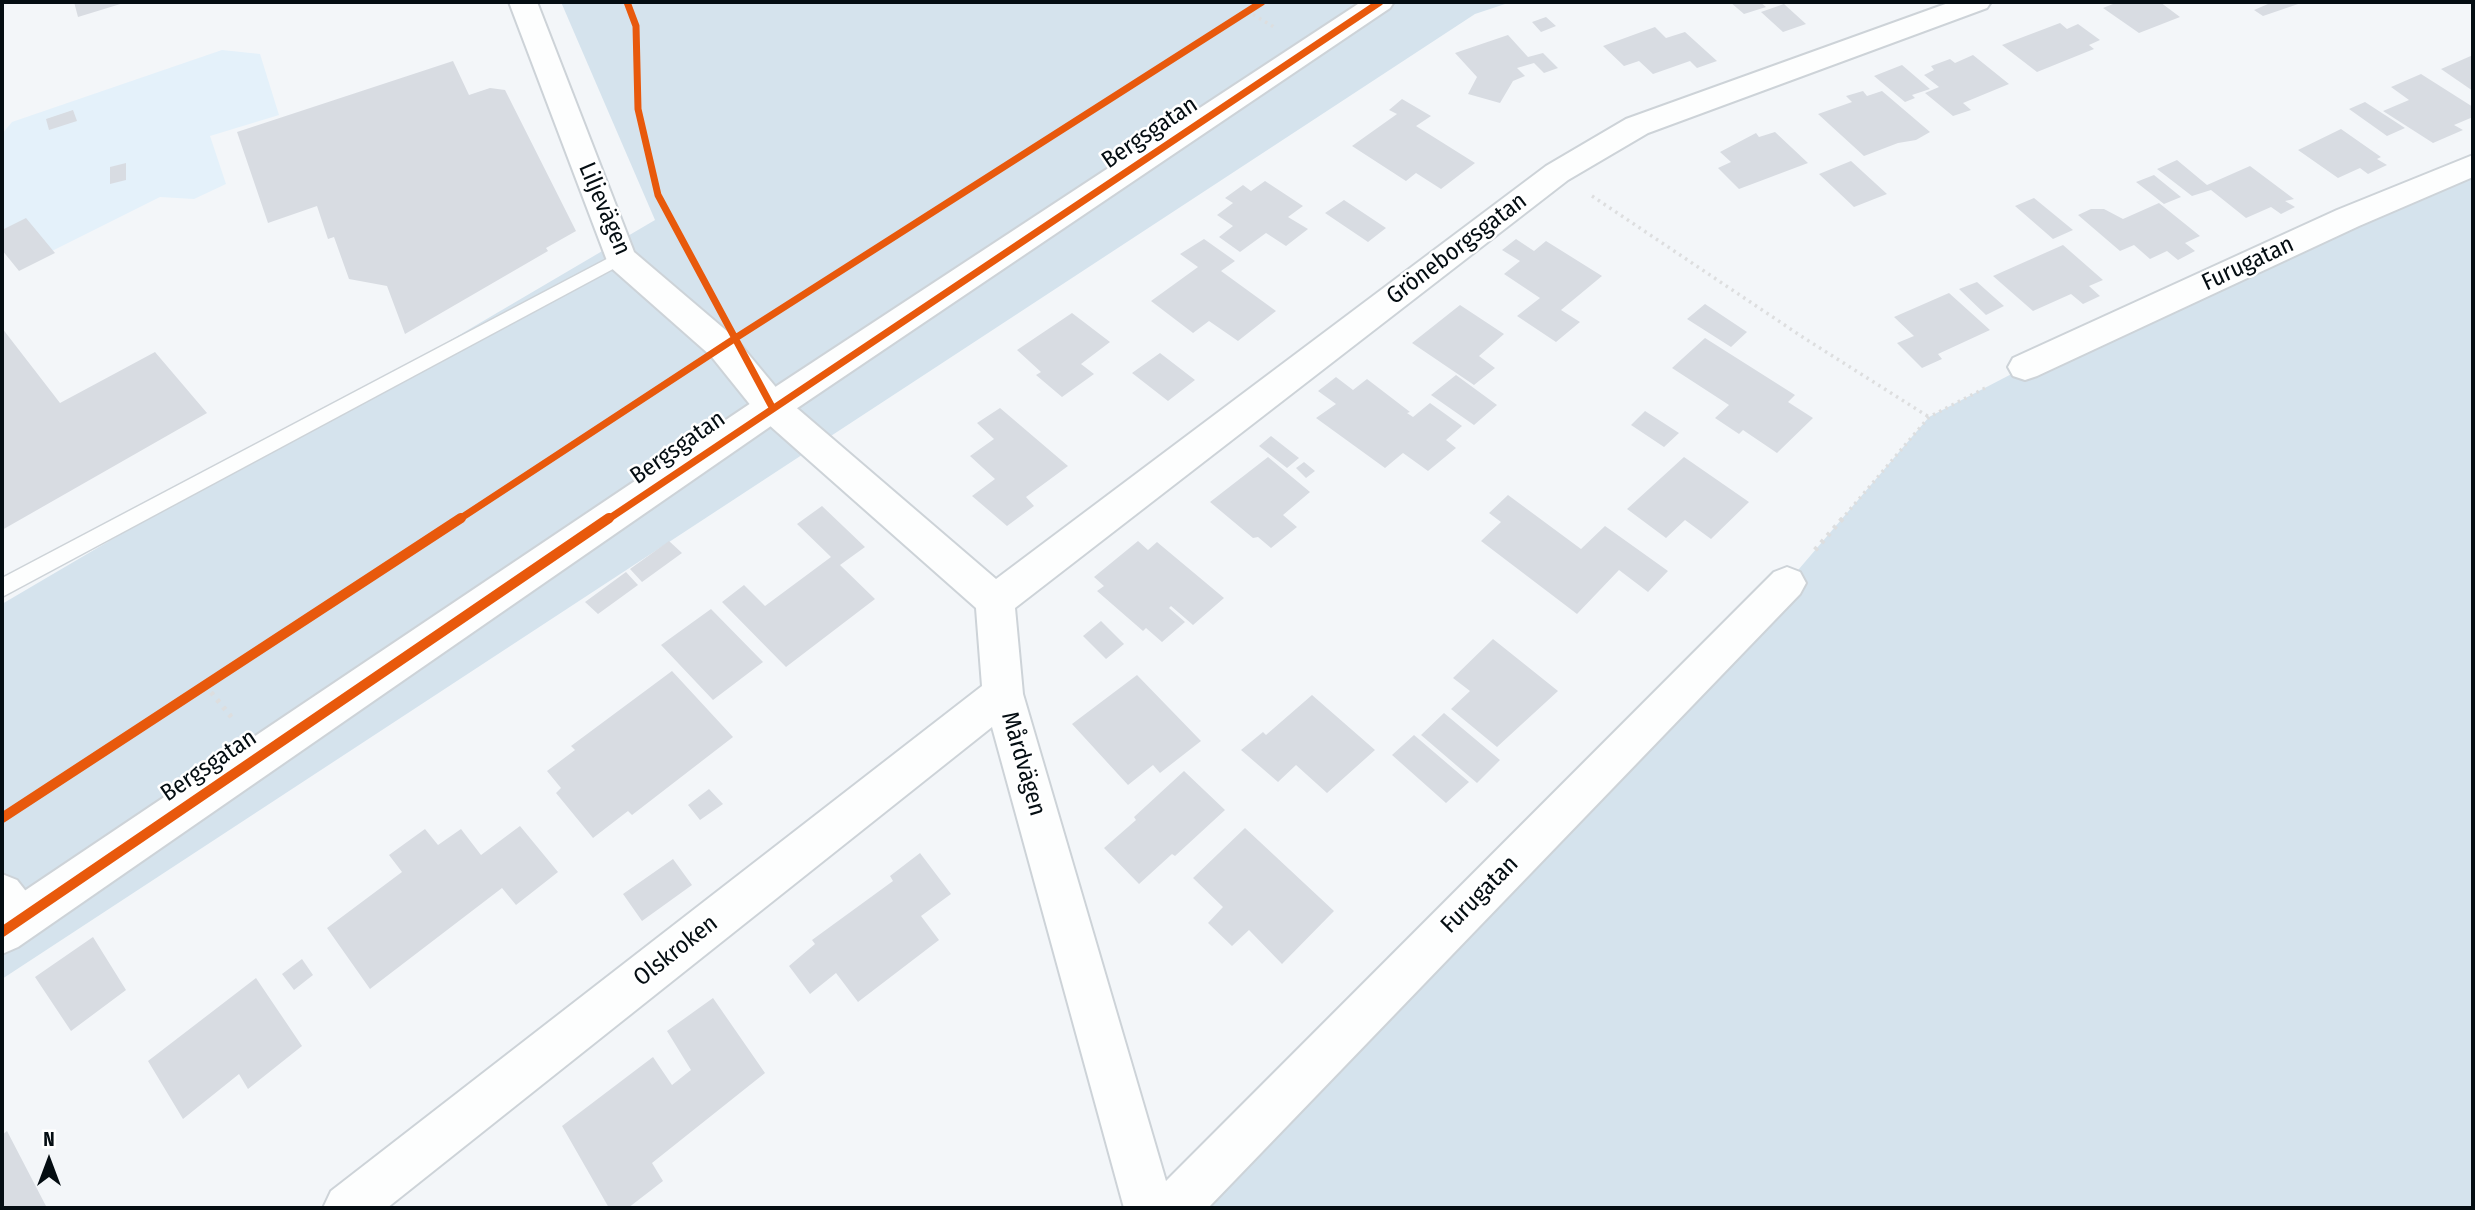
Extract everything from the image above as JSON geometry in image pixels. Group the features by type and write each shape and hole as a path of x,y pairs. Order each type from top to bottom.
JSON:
{"street":[{"name":"Liljevägen","path":"523,2 620,258 723,347 772,407"},
{"name":"Bergsgatan","path":"8,915 1380,2"},
{"name":"Gröneborgsgatan","path":"995,601 1557,173 1637,126 1977,2"},
{"name":"Furugatan","path":"2025,367 2348,218 2473,164"},
{"path":"772,407 995,601"},
{"name":"Furugatan","path":"1174,1208 1787,583"},
{"name":"Mårdvägen","path":"995,601 1003,694 1149,1208"},
{"name":"Olskroken","path":"348,1208 1003,694"}],"lane":[{"path":"2,588 620,258"}],"path":[{"path":"1236,19 1251,9 1281,31"},
{"path":"1557,173 1804,338 1928,416"},
{"path":"1787,583 1928,416 2025,367"},
{"path":"194,692 216,678"},
{"path":"205,685 236,723"}],"shaded area":[{"path":"561,2 1511,2 1475,14 2,979 2,604 655,220"},
{"path":"222,50 260,54 279,115 210,136 226,184 194,199 160,197 24,265 2,237 2,134 12,122"},
{"path":"2473,168 2473,1208 1175,1208 1787,583 1929,417 2025,367"}],"building":[{"path":"74,2 127,2 78,17"},
{"path":"1730,2 1760,2 1766,7 1744,14"},
{"path":"2118,2 2160,2 2180,17 2139,33 2103,8"},
{"path":"2264,2 2304,2 2263,16 2254,10 2268,4"},
{"path":"1784,4 1806,24 1783,32 1761,12"},
{"path":"1546,17 1556,26 1541,32 1532,22"},
{"path":"2060,23 2067,29 2078,24 2100,40 2089,45 2094,49 2037,72 2002,45"},
{"path":"1655,27 1666,38 1685,32 1717,61 1697,68 1690,61 1653,74 1639,61 1624,66 1603,46"},
{"path":"1508,35 1528,57 1543,53 1558,68 1544,73 1534,63 1517,68 1525,76 1513,81 1500,103 1468,94 1477,77 1455,53"},
{"path":"1973,55 2009,84 1963,103 1971,110 1953,116 1925,93 1939,87 1924,75 1934,70 1931,66 1950,59 1955,63"},
{"path":"2473,55 2473,91 2441,69"},
{"path":"453,61 469,95 490,88 505,90 576,231 546,248 548,251 405,334 387,286 349,279 334,237 328,239 317,206 268,223 237,132"},
{"path":"1902,65 1930,89 1912,95 1915,98 1905,102 1874,76"},
{"path":"2421,74 2473,107 2473,117 2454,125 2463,130 2433,143 2383,111 2409,100 2391,87"},
{"path":"1863,91 1867,96 1882,91 1930,132 1916,140 1898,143 1864,156 1818,114 1852,102 1846,96"},
{"path":"1402,99 1431,116 1416,126 1475,163 1441,189 1416,173 1406,181 1352,146 1397,114 1389,110"},
{"path":"2365,102 2405,128 2387,136 2349,109"},
{"path":"73,110 77,121 49,130 46,119"},
{"path":"2341,129 2381,157 2377,159 2387,165 2368,174 2360,168 2338,178 2298,150"},
{"path":"1775,132 1808,163 1739,189 1718,168 1731,162 1720,152 1756,133 1759,137"},
{"path":"2177,160 2207,185 2250,166 2294,199 2285,201 2295,207 2281,214 2271,207 2246,218 2211,190 2192,196 2157,169"},
{"path":"1851,161 1887,194 1854,207 1819,174"},
{"path":"126,163 126,180 110,184 110,167"},
{"path":"2154,175 2181,197 2164,204 2136,182"},
{"path":"1265,181 1303,206 1288,217 1308,229 1286,246 1266,233 1240,252 1219,237 1233,226 1217,215 1233,203 1225,198 1243,185 1251,191"},
{"path":"2034,198 2073,230 2053,239 2015,206"},
{"path":"1344,200 1386,228 1368,242 1325,213"},
{"path":"2159,203 2200,236 2185,243 2195,251 2178,260 2167,251 2150,259 2134,245 2120,251 2078,215 2091,209 2104,209 2123,219"},
{"path":"26,218 55,253 19,271 2,250 2,230"},
{"path":"1204,239 1235,261 1221,271 1276,311 1238,341 1209,321 1193,333 1151,301 1198,267 1180,254"},
{"path":"1516,239 1534,251 1546,241 1602,276 1561,310 1580,322 1556,342 1517,316 1540,298 1504,274 1520,261 1502,250"},
{"path":"2063,245 2103,280 2089,286 2100,296 2083,304 2071,294 2033,311 1993,276"},
{"path":"1977,282 2004,306 1986,315 1959,289"},
{"path":"1949,293 1990,330 1938,354 1942,359 1922,368 1897,343 1914,336 1894,317"},
{"path":"1705,304 1747,332 1731,347 1687,319"},
{"path":"1460,305 1504,334 1479,356 1495,368 1474,385 1412,343"},
{"path":"1072,313 1110,342 1081,364 1094,374 1062,397 1036,375 1041,372 1017,350"},
{"path":"2,328 60,403 155,352 207,413 2,530"},
{"path":"1705,338 1795,395 1788,402 1813,418 1777,453 1743,430 1739,434 1715,418 1729,405 1672,368"},
{"path":"1160,353 1195,380 1168,401 1132,373"},
{"path":"1456,375 1497,405 1474,425 1431,395"},
{"path":"1336,377 1353,390 1367,379 1413,417 1430,403 1462,426 1446,440 1456,448 1428,471 1403,453 1385,468 1316,418 1336,404 1318,391"},
{"path":"1000,408 1068,466 1026,497 1034,506 1007,526 972,496 995,479 970,456 994,439 977,423"},
{"path":"1645,411 1679,433 1664,447 1631,425"},
{"path":"1271,436 1299,458 1287,468 1259,446"},
{"path":"1268,457 1310,492 1283,515 1297,527 1271,548 1258,537 1253,538 1210,502"},
{"path":"1684,457 1749,502 1711,539 1685,520 1666,538 1627,509"},
{"path":"1304,462 1315,471 1306,478 1296,468"},
{"path":"1508,495 1581,549 1605,526 1668,571 1648,592 1619,570 1577,614 1481,541 1501,522 1489,513"},
{"path":"822,506 865,547 840,565 875,599 786,667 722,602 744,585 765,606 831,557 797,524"},
{"path":"669,541 682,553 642,582 630,569"},
{"path":"1138,541 1148,550 1157,542 1224,598 1193,625 1171,606 1169,608 1185,622 1162,642 1146,628 1143,631 1097,591 1104,586 1094,577"},
{"path":"626,572 638,585 598,614 585,602"},
{"path":"711,609 763,662 713,700 661,645"},
{"path":"1101,621 1124,644 1106,659 1083,636"},
{"path":"1493,639 1558,691 1497,747 1451,709 1470,691 1453,678"},
{"path":"672,671 733,737 632,815 628,811 593,838 556,793 561,788 547,771 575,750 571,746"},
{"path":"1137,675 1201,741 1160,773 1153,765 1128,785 1072,724"},
{"path":"1312,695 1375,750 1327,793 1296,765 1278,782 1241,750 1263,732 1266,735"},
{"path":"1444,713 1500,760 1477,783 1421,735"},
{"path":"1414,735 1469,782 1446,803 1392,755"},
{"path":"1184,771 1225,810 1175,856 1172,854 1139,884 1104,848"},
{"path":"709,789 723,804 700,820 688,805"},
{"path":"520,826 558,872 516,905 502,888 370,989 327,928 402,872 389,855 425,829 438,845 461,829 481,855"},
{"path":"1245,828 1334,911 1282,964 1249,930 1232,946 1208,923 1223,907 1193,878"},
{"path":"920,853 951,894 921,916 939,940 858,1002 836,973 810,994 789,966 815,944 812,940 893,881 890,876"},
{"path":"673,859 692,885 642,921 623,894"},
{"path":"93,937 126,990 71,1031 35,977"},
{"path":"302,959 313,975 294,990 282,974"},
{"path":"256,978 302,1046 248,1089 239,1074 183,1119 148,1061"},
{"path":"713,998 765,1073 652,1163 663,1181 628,1208 609,1208 562,1126 653,1057 672,1085 691,1070 667,1031"},
{"path":"7,1131 47,1208 2,1208 2,1135"}],"cycle path":[{"path":"627,2 636,26 638,109 658,195 772,407"},
{"path":"2,818 734,339 1262,2"},
{"path":"2,932 772,407 1380,2"}]}
